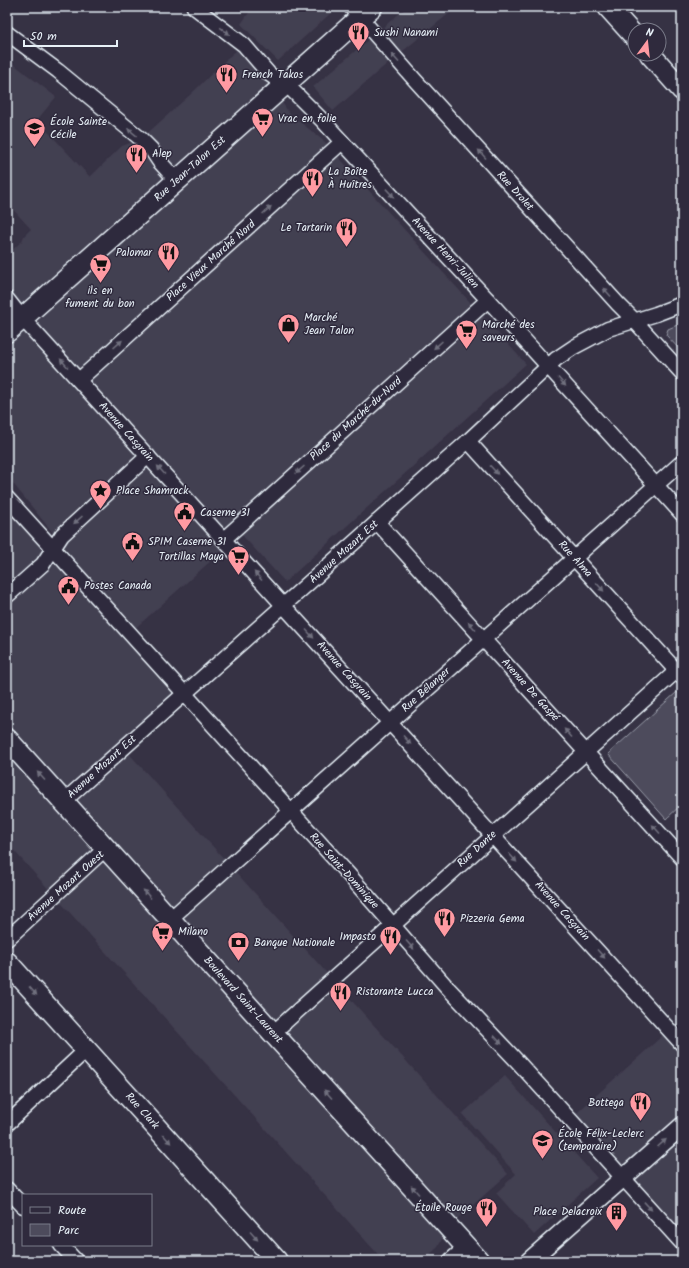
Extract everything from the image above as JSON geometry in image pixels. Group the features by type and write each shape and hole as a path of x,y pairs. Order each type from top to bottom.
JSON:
{"main road":[{"path":"608,7 627,28"},
{"name":"Rue Jean-Talon Est","path":"7,332 284,85 361,11"},
{"path":"657,62 682,90"},
{"name":"Boulevard Saint-Laurent","path":"7,738 472,1254"},
{"name":"Rue Clark","path":"7,962 277,1261"}],"street":[{"name":"Avenue Henri-Julien","path":"194,7 244,45 269,74 292,90 308,106 488,300 682,514"},
{"name":"Rue Drolet","path":"361,11 414,79 607,293 634,320 682,373"},
{"path":"7,33 58,71 141,139 177,181"},
{"name":"Place Vieux Marché Nord","path":"79,380 342,142"},
{"name":"Avenue Casgrain","path":"7,299 22,318 682,1044"},
{"name":"Place du Marché-du-Nord","path":"224,539 488,300"},
{"path":"634,320 660,313 682,304"},
{"name":"Avenue Mozart Est","path":"64,801 468,441 561,356 592,336 634,320"},
{"name":"Rue Alma","path":"468,441 680,672"},
{"path":"7,596 42,564 62,535 148,456"},
{"name":"Rue Bélanger","path":"170,919 682,462"},
{"name":"Rue Saint-Dominique","path":"7,498 291,811 446,986 528,1073 682,1243"},
{"name":"Avenue De Gaspé","path":"377,522 682,858"},
{"name":"Rue Dante","path":"273,1033 586,752 680,672"},
{"name":"Avenue Mozart Ouest","path":"7,939 106,848"},
{"path":"7,1124 86,1050"},
{"path":"529,1261 682,1126"},
{"path":"7,1190 22,1205"},
{"path":"62,1246 76,1261"},
{"path":"450,1261 472,1254"}],"shaded area":[{"path":"253,7 329,7 333,11 278,61 241,24"},
{"path":"407,7 457,7 382,68 333,111 313,87"},
{"name":"Marché Jean Talon","path":"243,45 289,113 325,142 526,364 285,582 241,534 132,631 7,476 7,255 22,241 24,236 31,229 7,203 7,59 56,97 37,120 90,177 122,146 141,139"},
{"path":"7,506 184,694 124,748 508,1174 448,1227 438,1247 423,1261 384,1261 7,843"},
{"path":"682,1018 682,1231 676,1237 570,1119"},
{"name":"École Félix-Leclerc (temporaire)","path":"505,1076 597,1178 534,1235 496,1193 516,1174 462,1114"}],"green space":[{"path":"682,323 682,352 666,335 668,329"},
{"path":"677,692 682,698 682,804 666,819 608,754"}],"place":[{"name":"Sushi Nanami","path":"359,52"},
{"name":"French Takos","path":"227,94"},
{"name":"Vrac en folie","path":"262,138"},
{"name":"École Sainte Cécile","path":"35,148"},
{"name":"Alep","path":"137,174"},
{"name":"La Boîte À Huîtres","path":"313,198"},
{"name":"Le Tartarin","path":"347,248"},
{"name":"Palomar","path":"168,272"},
{"name":"ils en fument du bon","path":"100,284"},
{"name":"Marché Jean Talon","path":"288,344"},
{"name":"Marché des saveurs","path":"466,350"},
{"name":"Place Shamrock","path":"100,510"},
{"name":"Caserne 31","path":"185,532"},
{"name":"SPIM Caserne 31","path":"132,562"},
{"name":"Tortillas Maya","path":"239,576"},
{"name":"Postes Canada","path":"69,606"},
{"name":"Pizzeria Gema","path":"445,938"},
{"name":"Milano","path":"162,952"},
{"name":"Impasto","path":"391,956"},
{"name":"Banque Nationale","path":"238,962"},
{"name":"Ristorante Lucca","path":"341,1012"},
{"name":"Bottega","path":"640,1122"},
{"name":"École Félix-Leclerc (temporaire)","path":"542,1160"},
{"name":"Étoile Rouge","path":"487,1228"},
{"name":"Place Delacroix","path":"617,1232"}]}
